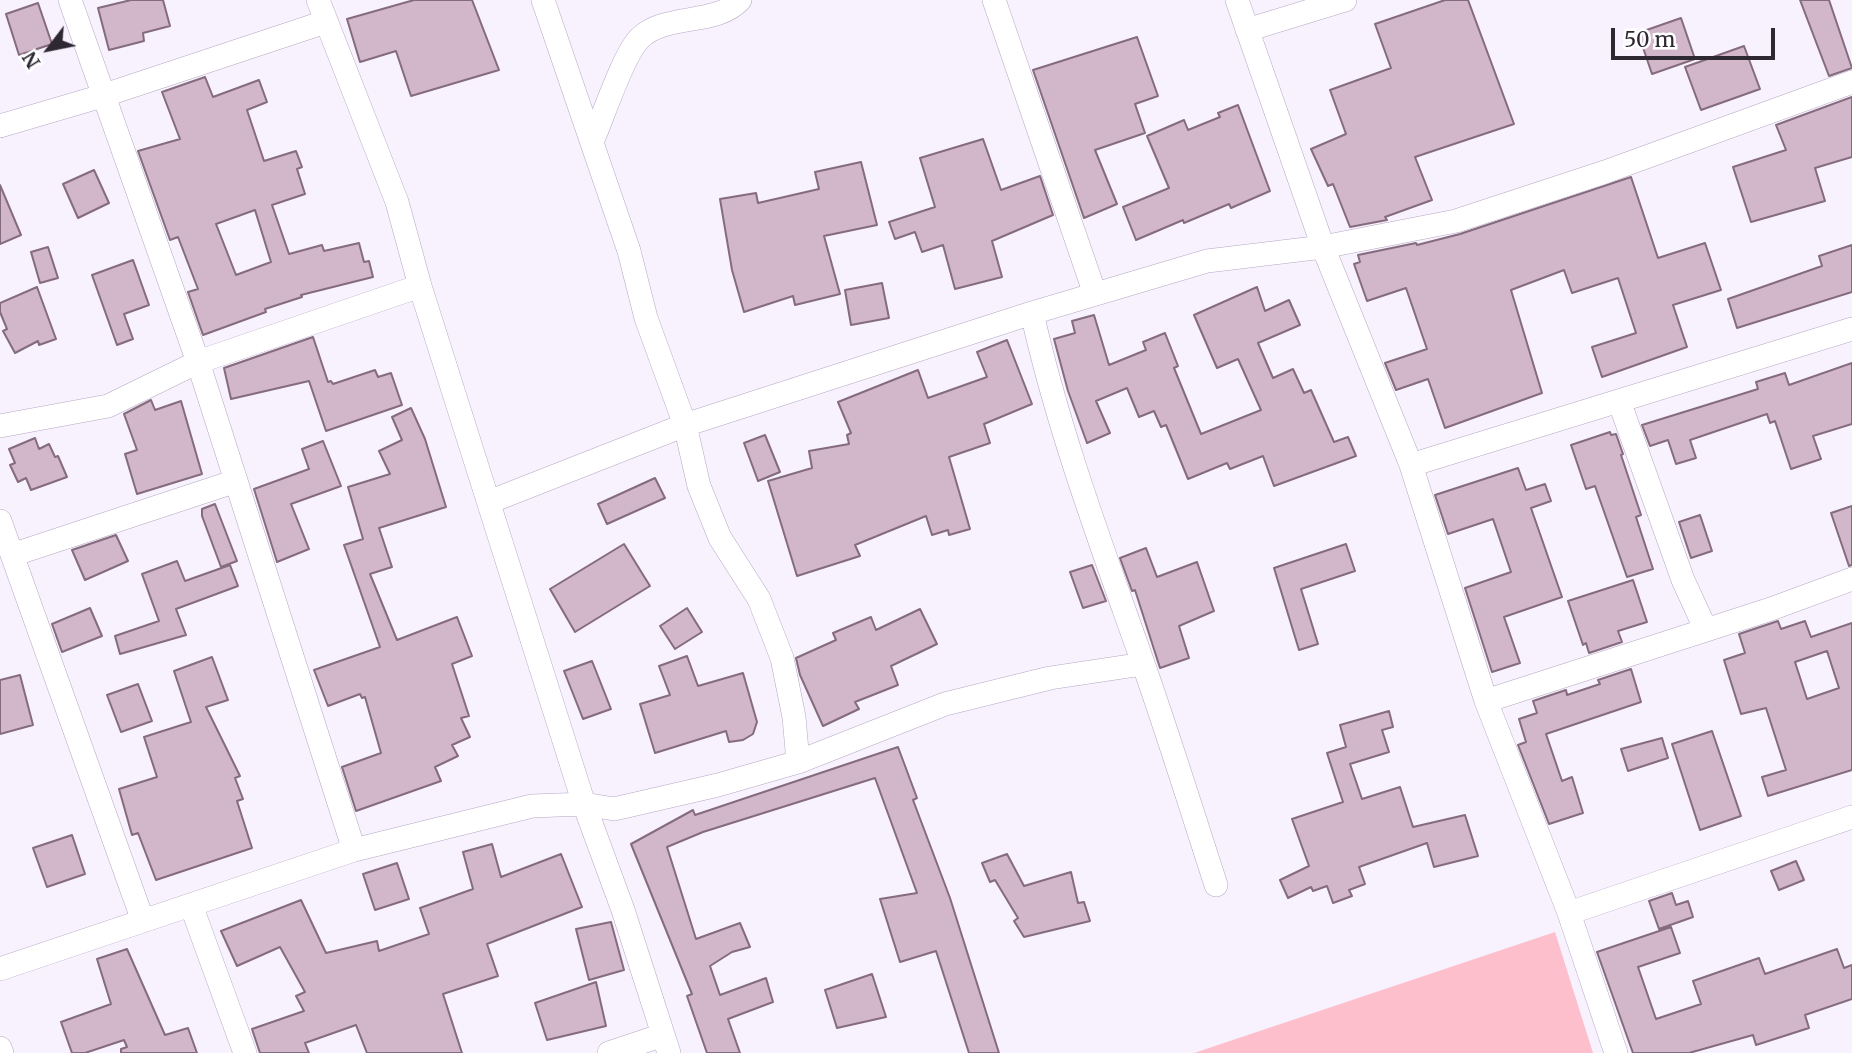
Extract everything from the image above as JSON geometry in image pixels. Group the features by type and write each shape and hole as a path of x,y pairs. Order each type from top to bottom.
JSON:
{"street":[{"path":"70,0 198,362 354,850"},
{"path":"318,0 397,202 420,286 584,804 623,910 666,1044 609,1053"},
{"path":"543,0 629,251 646,318 685,425 699,486 720,538 759,599 782,658 794,717 798,762"},
{"path":"592,142 630,48 643,35 688,19 724,12 740,0"},
{"path":"994,0 1095,294"},
{"path":"1237,0 1323,247 1410,465 1486,701 1569,913 1616,1053"},
{"path":"1247,30 1345,0"},
{"path":"0,126 102,96 325,22"},
{"path":"489,502 685,425 1032,313 1207,261 1323,247 1456,221 1605,172 1852,82"},
{"path":"0,426 108,406 198,362 420,286"},
{"path":"1032,313 1050,393 1092,524 1143,664 1216,885"},
{"path":"1410,465 1852,329"},
{"path":"1619,401 1674,556 1706,630"},
{"path":"12,555 236,481"},
{"path":"0,521 143,921"},
{"path":"1486,701 1706,630 1852,579"},
{"path":"0,968 354,850 532,806 584,804 614,809 718,785 798,762 945,704 1050,678 1143,664"},
{"path":"1569,913 1852,817"},
{"path":"191,905 245,1053"},
{"path":"0,1048 2,1053"}],"shaded area":[{"path":"1555,932 1593,1053 1194,1053"}],"building":[{"path":"131,0 163,0 170,26 143,33 144,41 109,50 98,8"},
{"path":"414,0 472,0 499,70 411,96 396,51 360,62 347,19"},
{"path":"1445,0 1468,0 1514,124 1415,157 1432,200 1385,217 1387,220 1350,227 1333,184 1328,186 1311,149 1346,134 1330,90 1391,68 1375,24"},
{"path":"1800,0 1829,0 1852,68 1829,76"},
{"path":"38,3 52,44 19,55 6,14"},
{"path":"1681,18 1695,59 1652,74 1638,33"},
{"path":"1137,37 1158,96 1135,104 1145,133 1095,150 1117,204 1084,218 1033,70"},
{"path":"1744,46 1760,89 1701,110 1685,67"},
{"path":"205,77 213,97 259,80 267,102 247,110 264,161 296,151 302,167 297,169 305,194 272,205 289,254 322,245 324,251 359,243 364,262 369,261 373,277 301,295 302,297 265,309 266,312 203,335 188,292 198,289 178,237 170,240 138,151 180,139 162,92","holes":["255,210 271,262 236,275 216,224"]},
{"path":"1852,97 1852,157 1815,168 1825,201 1751,222 1733,167 1786,150 1776,125"},
{"path":"1238,105 1270,191 1231,208 1229,204 1184,223 1183,220 1136,240 1123,207 1169,188 1147,136 1184,120 1188,130 1220,117 1218,113"},
{"path":"983,139 1001,190 1040,176 1053,215 992,241 1002,277 955,289 943,245 922,252 915,232 895,239 889,222 935,207 920,158"},
{"path":"861,162 877,225 824,236 840,294 795,305 793,296 744,312 732,270 720,199 756,193 758,203 819,189 815,172"},
{"path":"94,170 109,203 78,218 63,184"},
{"path":"1631,177 1658,258 1705,243 1721,290 1673,305 1687,347 1602,377 1592,347 1636,333 1618,278 1572,293 1564,270 1511,290 1542,393 1445,428 1428,379 1396,390 1385,363 1427,349 1406,288 1367,301 1354,264 1360,262 1358,255 1416,243 1417,245 1460,234"},
{"path":"0,185 21,235 0,244"},
{"path":"1852,245 1852,292 1737,328 1728,299 1822,266 1819,256"},
{"path":"48,247 58,278 40,283 31,252"},
{"path":"133,260 149,305 124,314 133,339 117,345 92,275"},
{"path":"882,283 889,318 851,325 845,290"},
{"path":"37,287 56,339 39,345 38,341 15,353 3,331 7,329 0,312 0,303"},
{"path":"1257,287 1265,311 1289,300 1300,325 1258,343 1273,378 1293,369 1304,393 1311,390 1334,442 1348,437 1356,456 1274,486 1263,456 1230,469 1227,463 1188,479 1166,425 1161,427 1154,411 1139,417 1127,388 1096,401 1110,433 1087,443 1068,391 1054,339 1075,333 1072,321 1094,315 1109,365 1146,350 1143,342 1165,333 1178,366 1174,368 1201,434 1261,410 1238,359 1217,368 1194,315"},
{"path":"313,337 328,382 333,384 375,370 378,377 391,373 402,405 326,431 309,381 231,399 224,368"},
{"path":"1007,340 1032,404 984,424 990,443 949,457 970,529 949,535 948,530 932,535 926,516 855,545 860,556 797,576 768,481 812,468 809,451 849,444 847,435 851,433 838,402 918,370 928,398 987,377 977,352"},
{"path":"1852,363 1852,424 1813,436 1821,459 1791,469 1775,421 1770,423 1767,414 1690,440 1696,458 1676,464 1668,440 1650,446 1642,425 1758,389 1756,382 1785,373 1789,385"},
{"path":"151,400 155,410 181,401 202,474 137,494 125,454 137,450 124,414"},
{"path":"411,408 425,439 446,507 379,528 392,567 370,574 397,640 457,617 472,656 452,664 469,716 461,718 470,737 452,745 458,756 435,767 441,781 356,811 342,767 381,753 365,697 362,698 360,694 328,706 314,670 380,647 344,545 363,539 348,487 390,474 379,451 402,440 392,417"},
{"path":"1610,432 1611,435 1616,434 1623,454 1621,455 1641,515 1636,517 1653,569 1627,577 1595,486 1586,489 1571,445"},
{"path":"765,435 780,472 758,481 744,443"},
{"path":"35,438 39,449 49,444 55,457 58,456 67,477 31,490 26,478 18,482 10,465 15,463 9,449"},
{"path":"323,441 341,486 291,504 309,549 277,562 254,489 309,469 302,449"},
{"path":"1518,468 1526,490 1545,484 1551,501 1531,508 1562,597 1504,617 1520,663 1492,672 1465,588 1511,572 1493,519 1448,534 1435,495"},
{"path":"655,478 665,498 607,524 598,504"},
{"path":"215,504 237,561 221,567 202,516 202,509"},
{"path":"1852,506 1852,565 1849,566 1831,513"},
{"path":"1700,515 1712,551 1691,558 1679,522"},
{"path":"116,535 128,561 85,580 72,550"},
{"path":"624,544 650,586 575,632 550,589"},
{"path":"1346,544 1355,571 1301,589 1318,644 1299,650 1274,568"},
{"path":"1146,548 1157,577 1197,562 1214,611 1179,626 1189,658 1160,668 1135,590 1132,591 1120,558"},
{"path":"177,561 185,581 230,565 238,586 176,609 186,635 120,654 115,636 159,621 142,574"},
{"path":"1092,565 1106,601 1083,608 1070,572"},
{"path":"1633,580 1647,622 1618,631 1622,642 1589,653 1586,643 1583,645 1568,601"},
{"path":"90,608 102,636 62,652 52,624"},
{"path":"687,608 702,632 675,649 660,626"},
{"path":"920,609 937,644 891,666 898,685 855,702 859,709 823,726 800,675 796,658 836,640 833,633 871,617 876,630"},
{"path":"1778,621 1781,629 1805,621 1811,637 1852,623 1852,770 1768,796 1762,777 1786,770 1766,708 1741,714 1724,660 1745,653 1739,634","holes":["1827,651 1839,688 1807,699 1795,662"]},
{"path":"687,656 698,686 743,673 757,722 753,734 743,740 729,742 726,731 655,753 640,704 670,695 659,666"},
{"path":"212,657 228,700 206,707 240,776 235,778 243,799 237,801 252,848 156,880 138,833 132,835 119,789 157,777 144,737 191,722 174,671"},
{"path":"592,661 611,709 583,719 564,671"},
{"path":"1631,669 1641,702 1546,734 1562,781 1572,777 1583,813 1549,824 1518,745 1526,742 1519,719 1537,713 1533,701 1566,690 1567,695 1600,684 1598,680"},
{"path":"20,675 33,725 0,734 0,680"},
{"path":"138,684 152,721 121,732 107,695"},
{"path":"1389,711 1393,727 1382,730 1389,752 1350,764 1362,799 1400,787 1413,827 1465,815 1478,856 1434,867 1427,843 1359,867 1365,884 1349,890 1352,896 1333,903 1327,886 1313,891 1311,887 1288,898 1280,880 1309,866 1292,819 1343,802 1327,753 1346,747 1340,725"},
{"path":"1712,731 1741,816 1700,830 1672,744"},
{"path":"1662,738 1668,758 1628,771 1621,749"},
{"path":"898,747 917,798 913,800 950,898 999,1053 969,1053 936,951 900,962 880,899 917,893 875,778 703,832 667,847 696,939 740,923 750,947 732,952 710,966 720,995 766,978 773,1002 728,1019 740,1053 707,1053 687,996 692,994 631,844 693,810 695,815"},
{"path":"72,835 85,874 47,887 33,848"},
{"path":"492,844 501,877 561,854 582,907 487,944 498,976 443,994 462,1053 367,1053 356,1025 305,1043 309,1053 260,1053 252,1029 304,1011 296,996 305,992 280,947 237,966 221,931 301,900 326,953 377,941 379,951 429,934 420,908 473,889 463,852"},
{"path":"1007,854 1024,886 1071,872 1078,903 1084,902 1090,921 1024,937 1014,921 1018,918 995,880 990,882 982,863"},
{"path":"1796,861 1804,880 1779,890 1771,871"},
{"path":"397,863 409,899 375,910 363,874"},
{"path":"1672,893 1676,905 1688,901 1693,917 1659,929 1649,901"},
{"path":"611,922 624,970 589,980 576,929"},
{"path":"1671,927 1680,953 1638,967 1656,1019 1701,1004 1693,981 1759,958 1765,974 1837,949 1844,968 1852,965 1852,999 1805,1015 1809,1028 1756,1045 1753,1035 1689,1053 1633,1053 1597,952"},
{"path":"127,949 165,1035 188,1028 197,1053 121,1053 121,1049 127,1047 124,1040 85,1053 72,1053 61,1022 111,1004 97,959"},
{"path":"872,974 886,1017 837,1028 825,990"},
{"path":"596,982 606,1026 547,1040 535,1003"}]}
